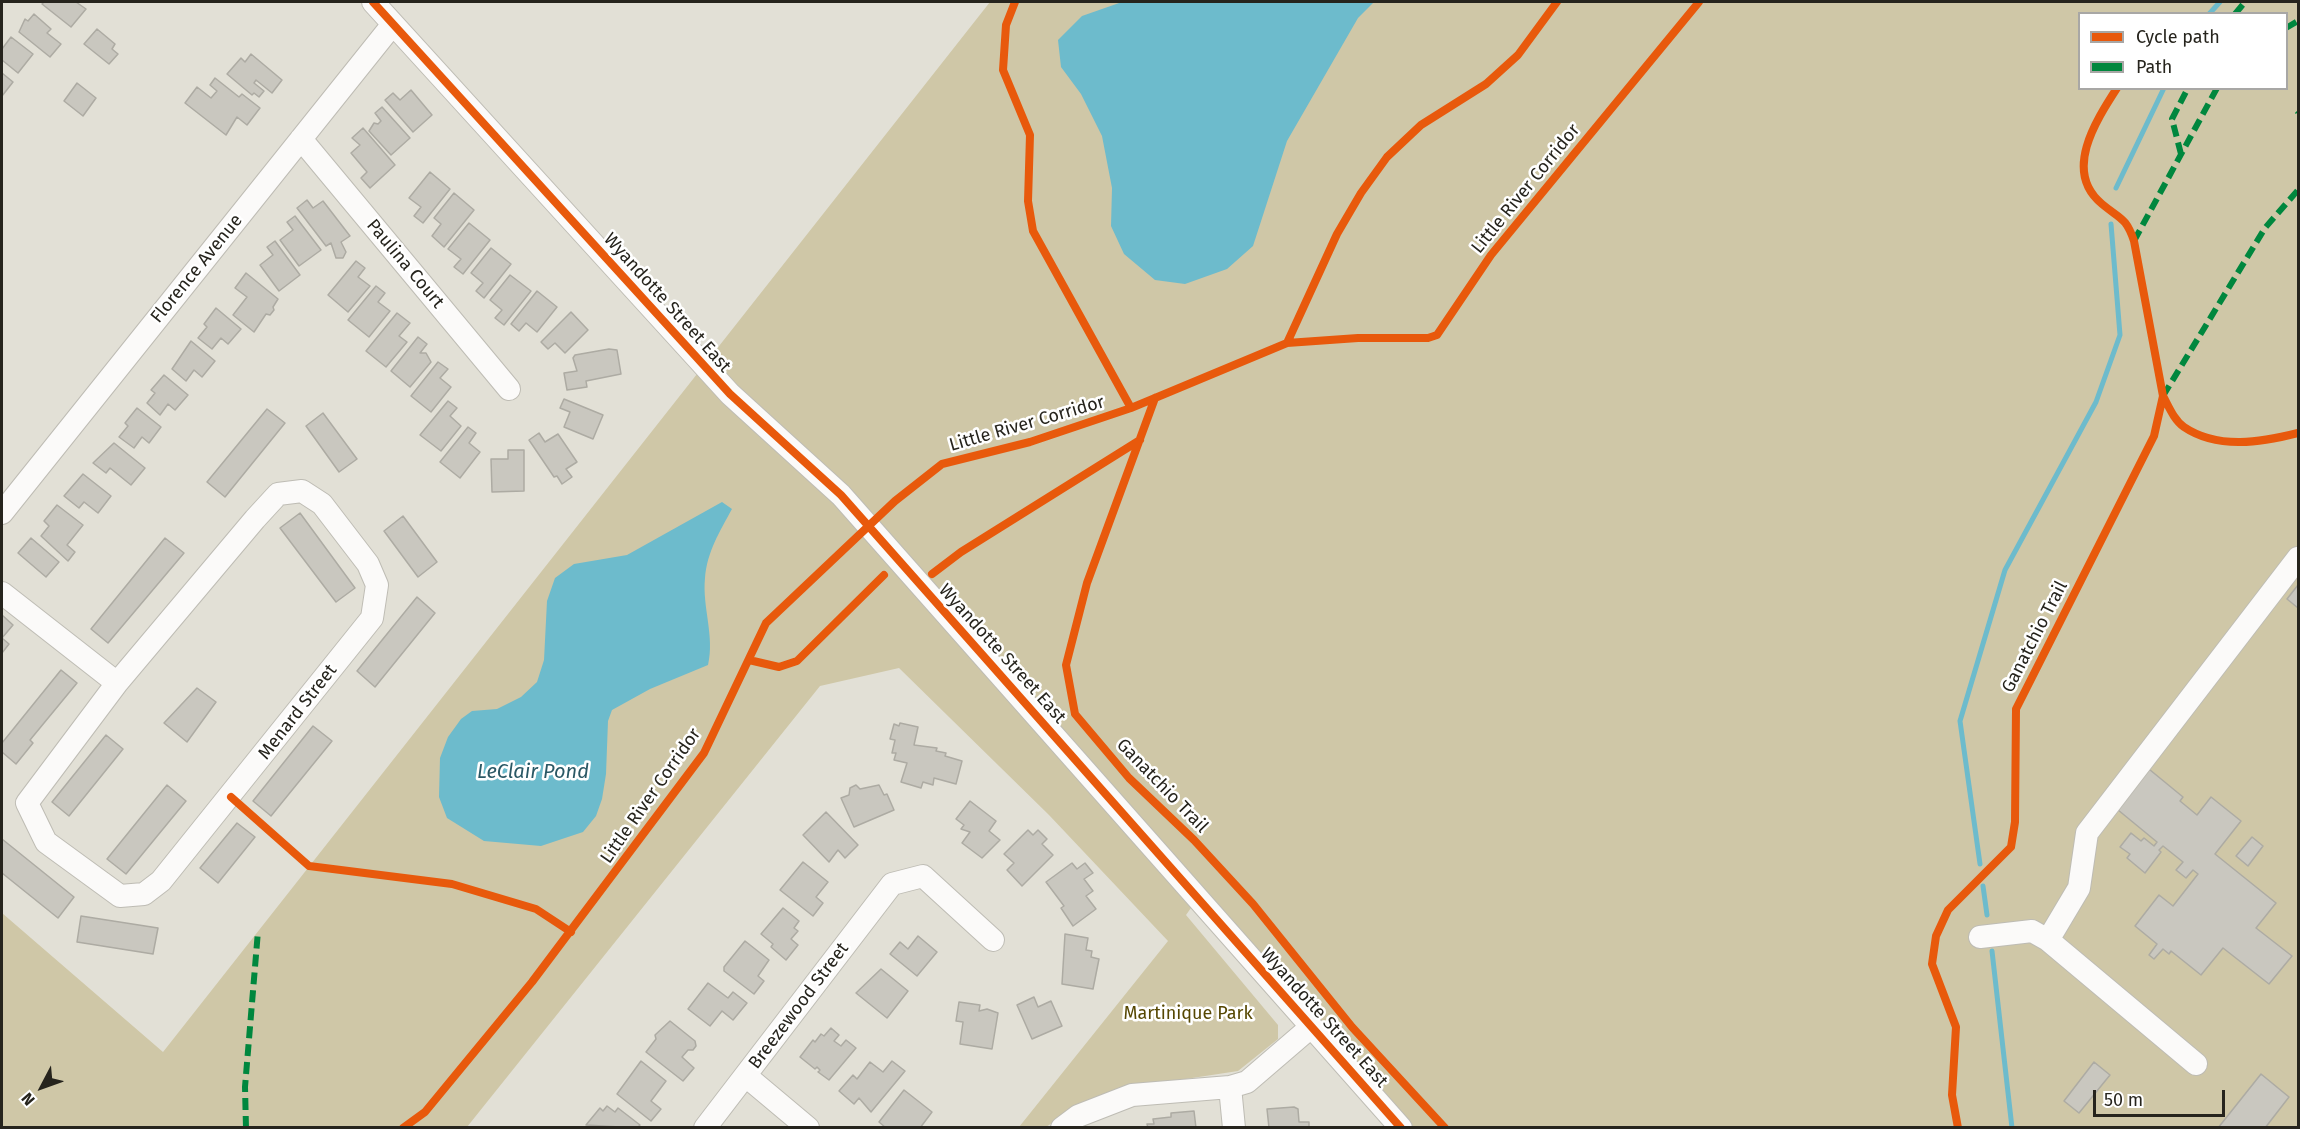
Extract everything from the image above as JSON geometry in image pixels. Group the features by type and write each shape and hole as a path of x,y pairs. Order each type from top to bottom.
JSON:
{"street":[{"name":"Wyandotte Street East","path":"373,2 730,394 841,495 1401,1128"},
{"name":"Florence Avenue","path":"2,513 393,24"},
{"name":"Paulina Court","path":"301,139 509,389"},
{"name":"Menard Street","path":"302,491 322,504 368,564 377,585 372,618 224,806 161,881 144,894 120,896 46,842 27,803 117,683 278,494 302,491"},
{"path":"2048,940 2079,888 2086,832 2298,558"},
{"path":"2,593 117,683"},
{"name":"Breezewood Street","path":"705,1128 892,884 922,876 993,940"},
{"path":"1980,937 2032,931 2048,940 2196,1064"},
{"path":"1062,1128 1078,1116 1132,1095 1230,1087 1247,1082 1311,1027"},
{"path":"746,1076 808,1128"},
{"path":"1230,1087 1234,1128"}],"green space":[{"name":"Martinique Park","path":"990,2 2298,2 2298,1127 1401,1127 1198,898 1186,915 1278,1025 1278,1039 1238,1071 1120,1089 1082,1103 1046,1127 1019,1127 1168,941 1049,815 899,668 820,686 467,1127 2,1127 2,913 163,1052"}],"water":[{"path":"1122,2 1374,2 1358,18 1287,141 1253,246 1227,269 1185,284 1155,280 1124,254 1111,226 1112,188 1102,136 1081,94 1061,67 1058,40 1082,16"},
{"name":"LeClair Pond","path":"722,502 732,509 715,542 706,568 705,600 710,643 708,665 650,689 612,710 608,721 606,774 602,799 596,816 583,832 541,846 484,841 447,818 439,797 440,758 448,737 461,719 472,711 497,709 521,697 537,682 544,660 547,601 555,578 574,564 627,555"}],"building":[{"path":"44,2 76,2 86,9 71,27 42,4"},
{"path":"34,14 51,29 47,33 61,44 50,57 19,32 25,19 28,21"},
{"path":"97,29 115,44 112,49 118,54 109,64 84,44"},
{"path":"11,37 33,54 18,73 2,60 2,49"},
{"path":"251,54 282,80 272,93 256,80 254,83 264,91 259,97 254,93 252,95 227,74 241,58 245,62"},
{"path":"2,73 13,82 2,96"},
{"path":"215,78 239,97 242,94 260,108 247,125 237,117 226,135 185,103 197,87 211,98 217,91 210,85"},
{"path":"77,83 96,98 83,116 64,101"},
{"path":"411,90 432,115 413,132 385,100 393,93 400,100"},
{"path":"382,107 410,138 391,155 369,131 374,123 378,124 381,121 375,113"},
{"path":"363,128 395,165 370,188 361,178 367,172 351,153 360,145 352,138"},
{"path":"430,172 450,189 423,223 414,216 421,207 409,198"},
{"path":"454,193 474,210 444,247 432,236 441,224 434,218"},
{"path":"307,200 313,208 323,201 350,236 341,242 346,252 343,258 336,258 331,243 326,246 297,208"},
{"path":"295,216 321,250 299,266 280,240 293,230 287,222"},
{"path":"469,223 490,240 463,274 454,267 461,259 448,249"},
{"path":"275,241 300,275 279,291 260,265 273,255 267,247"},
{"path":"491,248 511,264 484,298 476,291 483,283 471,273"},
{"path":"356,261 365,268 358,277 370,286 348,312 328,295"},
{"path":"246,273 278,299 273,307 274,310 270,315 266,314 254,332 233,315 247,297 235,288"},
{"path":"510,275 531,291 504,325 495,318 502,310 490,300"},
{"path":"376,286 385,293 378,302 390,311 369,337 348,320"},
{"path":"537,291 557,307 537,332 526,323 519,331 511,324"},
{"path":"216,308 241,329 228,344 221,338 212,349 198,338 207,327 204,324"},
{"path":"571,312 588,330 565,353 555,343 548,349 541,342"},
{"path":"397,313 410,323 399,336 407,342 386,367 366,351"},
{"path":"418,337 427,344 420,353 426,353 431,362 410,387 391,371"},
{"path":"191,341 215,361 202,377 194,370 186,381 172,369"},
{"path":"609,349 617,350 621,374 586,381 587,387 567,390 564,373 577,371 573,358 575,355"},
{"path":"438,362 448,369 440,378 451,387 431,412 411,396"},
{"path":"164,375 188,395 175,410 168,404 160,415 147,403 155,393 151,390"},
{"path":"564,399 603,415 593,439 564,427 570,412 560,408"},
{"path":"448,401 457,408 450,416 461,426 441,451 420,435"},
{"path":"137,408 161,427 149,443 142,437 134,448 119,437 128,426 125,423"},
{"path":"267,409 285,423 225,497 207,482"},
{"path":"323,413 357,459 339,472 306,426"},
{"path":"468,427 476,433 469,443 480,452 460,478 440,462"},
{"path":"539,433 545,442 558,434 577,462 566,469 572,477 562,484 557,476 554,477 529,440"},
{"path":"114,443 145,468 131,485 110,468 106,473 93,463"},
{"path":"508,450 524,450 524,491 492,492 491,459 508,459"},
{"path":"83,474 111,496 98,513 84,502 79,508 64,496"},
{"path":"57,505 83,525 67,545 75,552 68,561 41,536 49,526 44,521"},
{"path":"300,513 355,588 336,602 280,528"},
{"path":"403,516 437,562 418,577 384,531"},
{"path":"31,538 59,562 46,577 18,553"},
{"path":"165,538 184,553 108,643 91,629"},
{"path":"2298,585 2298,608 2287,599"},
{"path":"417,597 435,613 375,687 357,671"},
{"path":"2,615 13,625 2,638"},
{"path":"2,638 9,644 2,653"},
{"path":"61,670 77,683 30,740 33,743 16,764 2,752 2,743"},
{"path":"197,688 216,702 187,742 164,723"},
{"path":"900,723 918,727 914,745 937,748 936,751 946,753 945,756 962,761 956,784 934,778 933,785 923,782 921,788 901,782 907,763 894,760 896,753 892,753 895,740 890,739 894,724 899,726"},
{"path":"313,726 332,741 271,816 253,801"},
{"path":"106,735 123,749 69,816 52,802"},
{"path":"2144,765 2183,797 2180,801 2197,815 2211,797 2241,821 2215,854 2276,903 2256,928 2292,956 2269,984 2223,948 2201,975 2171,951 2169,954 2163,949 2154,959 2149,955 2157,944 2135,926 2159,895 2173,906 2198,874 2193,870 2186,878 2176,870 2183,862 2163,846 2145,873 2127,858 2130,854 2120,847 2131,833 2141,841 2144,838 2154,846 2157,842 2112,805"},
{"path":"167,785 186,801 126,874 107,859"},
{"path":"856,785 860,789 879,785 884,795 887,794 894,810 854,827 841,798 849,795 850,788"},
{"path":"970,801 996,821 989,831 1000,840 982,858 962,843 970,832 961,829 964,825 956,819"},
{"path":"826,812 858,845 845,858 838,850 829,862 803,835"},
{"path":"237,823 255,837 218,883 200,868"},
{"path":"1028,830 1033,835 1038,830 1047,839 1042,844 1053,855 1022,886 1007,870 1014,863 1004,854"},
{"path":"2252,837 2263,846 2248,866 2236,856"},
{"path":"2,839 74,897 58,918 2,873"},
{"path":"803,862 828,882 816,897 823,903 813,916 780,890"},
{"path":"1072,863 1077,869 1085,863 1093,873 1084,879 1093,891 1086,896 1096,909 1073,926 1061,908 1064,906 1046,882"},
{"path":"783,908 799,921 794,928 798,931 791,939 798,945 786,960 771,947 773,944 761,934"},
{"path":"81,916 158,928 153,954 77,942"},
{"path":"1065,934 1088,938 1086,950 1092,951 1091,957 1099,959 1093,989 1062,984"},
{"path":"918,936 937,952 917,976 890,954 900,942 908,949"},
{"path":"745,941 769,960 758,976 764,981 754,994 724,971 724,967"},
{"path":"881,969 908,991 887,1018 856,993"},
{"path":"708,983 728,998 733,992 747,1003 733,1020 722,1011 710,1026 688,1009"},
{"path":"1034,997 1038,1007 1051,1001 1062,1026 1032,1039 1017,1005"},
{"path":"959,1002 980,1005 979,1011 987,1009 998,1013 992,1049 960,1044 963,1022 956,1021"},
{"path":"670,1021 695,1041 696,1046 693,1050 688,1050 682,1057 694,1068 683,1081 646,1052 656,1039 655,1035"},
{"path":"831,1028 839,1035 834,1041 841,1046 846,1040 856,1048 829,1080 818,1072 820,1070 817,1067 815,1069 800,1057 813,1040 815,1042 821,1034 824,1036"},
{"path":"641,1061 666,1081 651,1101 661,1109 651,1121 617,1094"},
{"path":"892,1061 905,1071 871,1112 859,1098 854,1104 839,1091 853,1075 857,1079 870,1062 883,1072"},
{"path":"2094,1062 2110,1075 2079,1113 2064,1101"},
{"path":"2261,1074 2289,1097 2265,1128 2218,1128"},
{"path":"904,1090 932,1112 920,1128 886,1128 879,1122"},
{"path":"607,1106 615,1112 618,1108 640,1125 637,1128 586,1125 600,1108 603,1111"},
{"path":"1294,1107 1298,1109 1299,1122 1309,1122 1309,1128 1269,1128 1267,1109"},
{"path":"1194,1111 1196,1128 1148,1128 1147,1124 1154,1124 1153,1119 1171,1117 1171,1113"}],"waterway":[{"path":"2211,12 2220,2"},
{"path":"2116,188 2163,90"},
{"path":"1980,864 1960,721 2005,570 2096,402 2120,335 2111,224"},
{"path":"1983,886 1987,915"},
{"path":"1992,951 2012,1128"}],"marked path":[{"path":"2237,12 2245,2"},
{"path":"2288,27 2298,21"},
{"path":"2181,154 2172,119 2187,90"},
{"path":"2134,241 2216,90"},
{"path":"2163,396 2265,228 2298,190"},
{"path":"246,1128 245,1087 258,931"}],"cycle path":[{"path":"373,2 730,394 841,495 1401,1128"},
{"path":"1015,2 1006,25 1003,70 1030,135 1028,201 1033,231 1131,408"},
{"path":"1287,343 1337,234 1361,193 1387,157 1421,125 1486,84 1518,55 1557,2"},
{"name":"Little River Corridor","path":"403,1128 425,1112 532,982 704,753 766,623 895,501 942,464 1030,442 1131,408 1287,343 1358,338 1428,338 1437,335 1491,255 1699,2"},
{"path":"2116,90 2092,131 2084,162 2085,177 2091,191 2102,204 2125,223 2134,241 2163,396 2177,421 2197,434 2211,439 2255,441 2298,433"},
{"name":"Ganatchio Trail","path":"1958,1128 1952,1095 1956,1027 1932,964 1936,936 1948,910 2011,847 2015,822 2016,709 2154,436 2163,396"},
{"name":"Ganatchio Trail","path":"1155,398 1087,583 1066,665 1075,714 1129,778 1194,840 1253,904 1352,1027 1445,1128"},
{"path":"932,574 961,552 1140,440"},
{"path":"749,660 779,667 797,661 884,575"},
{"path":"231,797 309,866 452,884 536,909 571,932"}]}
